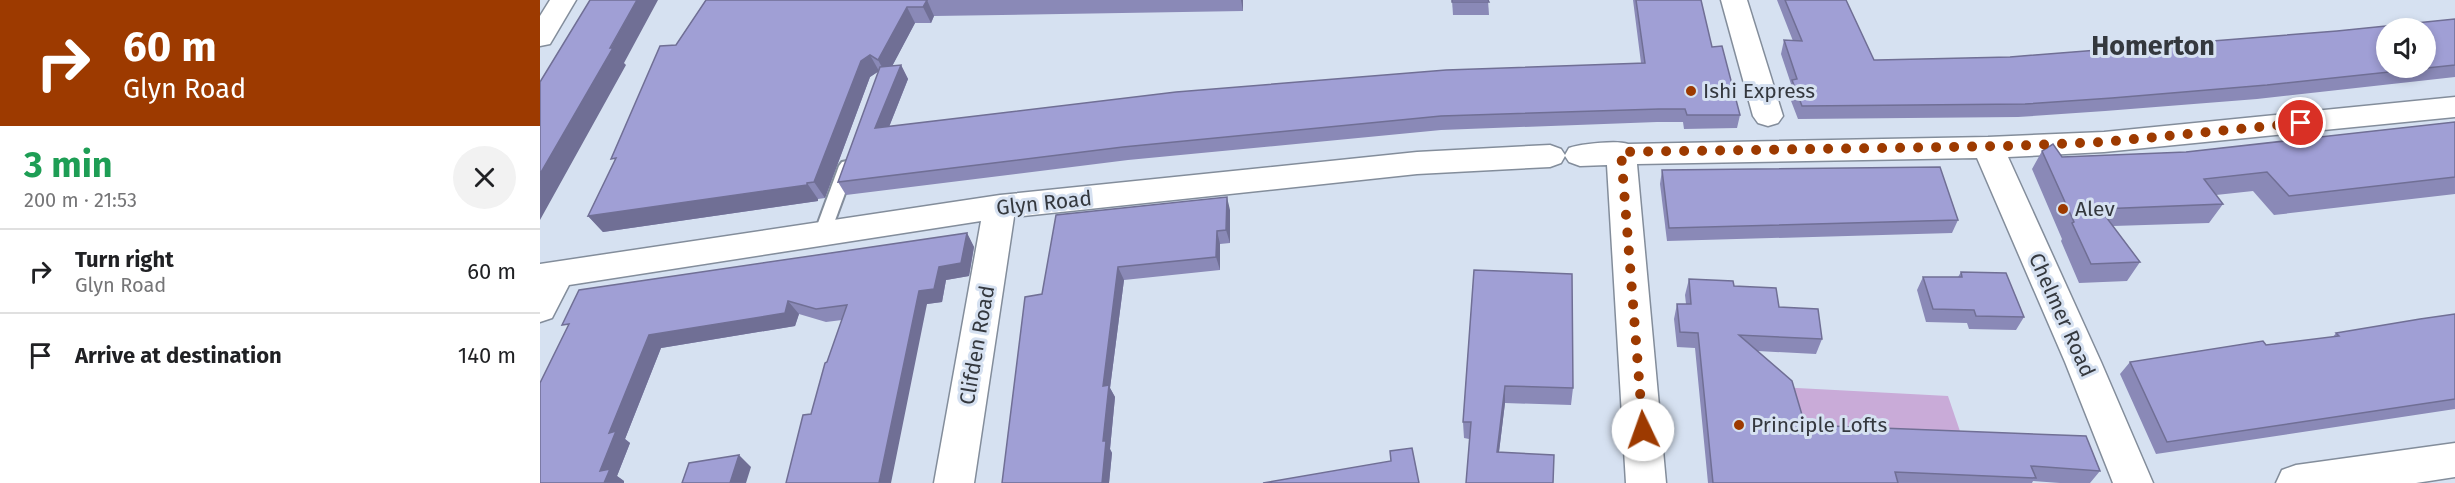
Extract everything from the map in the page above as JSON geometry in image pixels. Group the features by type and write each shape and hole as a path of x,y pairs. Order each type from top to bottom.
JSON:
{"street":[{"path":"540,38 563,0"},
{"path":"1734,0 1768,116"},
{"name":"Glyn Road","path":"549,275 1000,207 1416,163 1621,152 1988,147 2104,142 2455,106"},
{"name":"Chelmer Road","path":"1988,147 2078,351 2133,483"},
{"path":"1621,152 1646,483"},
{"name":"Clifden Road","path":"954,483 1000,207"},
{"path":"540,308 549,275"},
{"path":"2296,483 2455,460"}],"lane":[{"path":"822,234 851,156"}],"shaded area":[{"path":"1776,387 1948,396 1964,443 1777,433"}],"building":[{"path":"590,0 637,0 610,48 613,48 540,174 540,82"},
{"path":"706,0 927,0 923,7 907,7 878,60 870,55 861,61 814,182 807,183 807,185 588,216 616,158 611,159 660,46 676,45"},
{"path":"1452,0 1488,0 1489,2 1452,2"},
{"path":"1636,0 1701,0 1712,47 1722,46 1740,115 1687,115 1685,109 1659,109 1441,116 1123,147 838,182 880,67 901,65 875,128 1176,92 1446,70 1645,63"},
{"path":"1785,0 1846,0 1874,60 2010,57 2376,27 2376,73 2267,85 2025,104 1802,106 1792,80 1797,79 1784,40 1802,41"},
{"path":"2455,19 2455,65 2436,67 2436,21"},
{"path":"2455,122 2455,177 2289,196 2267,172 2204,179 2223,204 2100,209 2140,262 2091,264 2042,151 2053,144 2062,157 2186,152"},
{"path":"1940,167 1958,220 1669,228 1662,170"},
{"path":"1227,197 1226,230 1217,231 1216,257 1118,267 1103,386 1109,385 1103,441 1106,441 1102,483 1002,483 1025,297 1042,294 1056,215"},
{"path":"967,233 961,263 939,267 934,289 919,291 879,483 786,483 803,415 811,414 825,363 847,305 816,309 788,301 785,313 649,335 609,433 616,431 600,471 610,469 604,483 540,483 540,383 569,324 562,325 579,290"},
{"path":"1474,270 1572,274 1573,388 1505,386 1497,452 1554,455 1553,483 1466,483 1471,422 1463,422"},
{"path":"1961,272 2006,273 2024,317 1976,316 1974,310 1933,309 1923,277 1962,277"},
{"path":"1689,279 1733,281 1734,286 1776,288 1779,307 1818,309 1822,339 1739,335 1792,381 1805,425 2086,436 2100,471 2031,466 2036,478 1895,472 1898,483 1713,483 1698,333 1680,332 1677,304 1691,304"},
{"path":"2455,314 2455,399 2167,442 2130,362 2263,341 2266,345 2339,336 2336,333"},
{"path":"1412,448 1419,483 1263,483 1391,461 1390,451"},
{"path":"739,455 730,483 682,483 689,463"}],"place":[{"name":"Ishi Express","path":"1691,91"},
{"name":"Alev","path":"2063,209"},
{"name":"Principle Lofts","path":"1739,425"}],"district":[{"name":"Homerton","path":"2153,46"}],"route":[{"path":"1643,430 1621,152 2011,146 2104,142 2301,123"}]}
